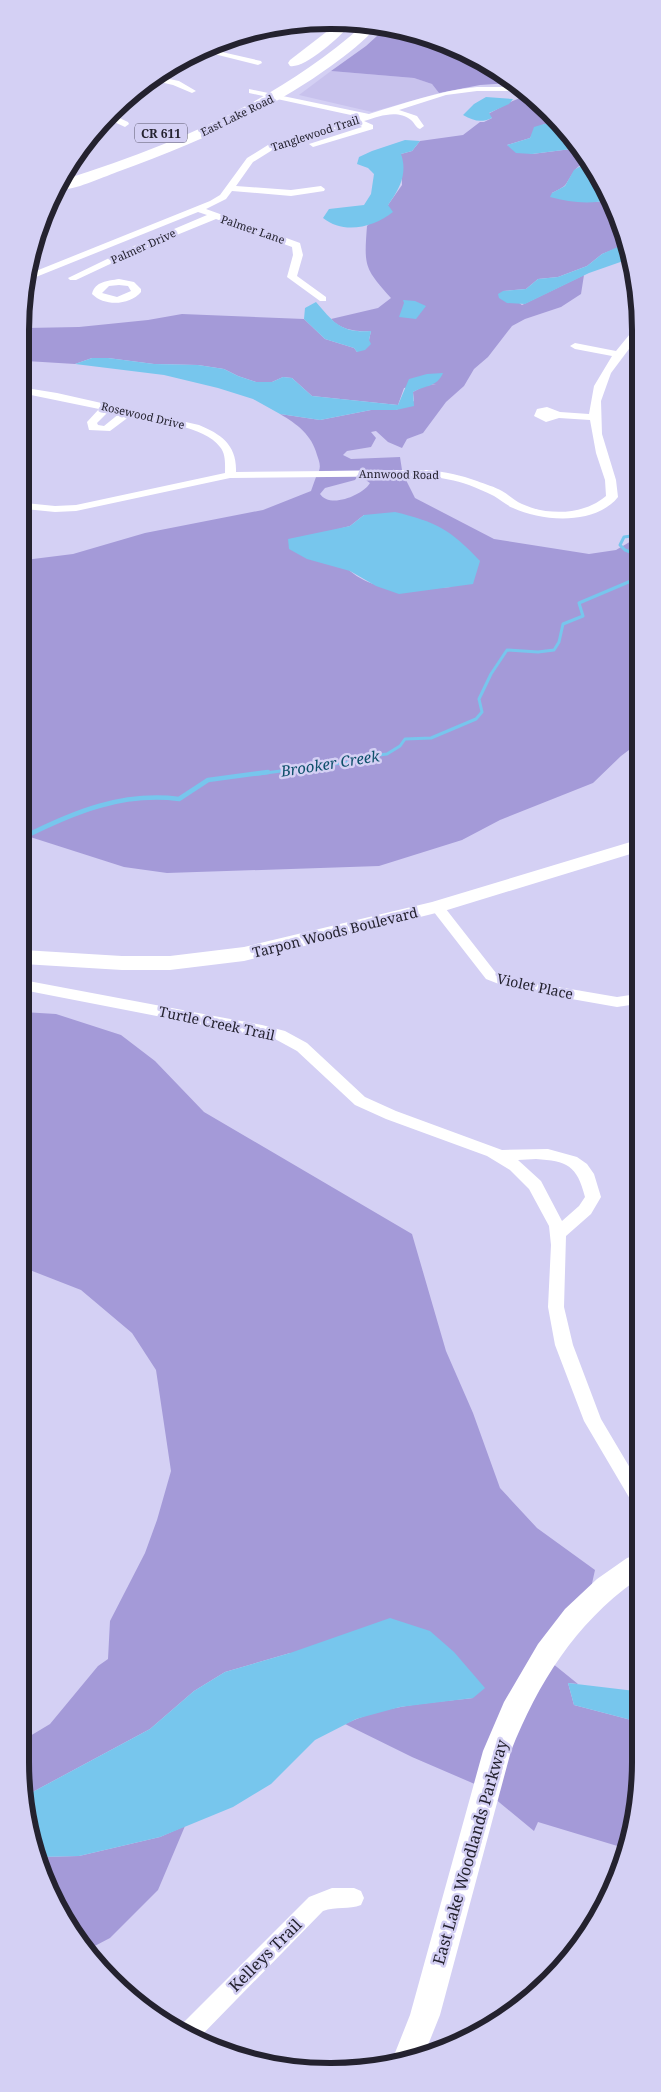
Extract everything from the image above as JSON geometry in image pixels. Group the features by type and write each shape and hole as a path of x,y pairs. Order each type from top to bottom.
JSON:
{"main road":[{"path":"282,72 314,50 338,29"},
{"name":"East Lake Road","path":"67,184 179,143 276,96 338,54 365,30"},
{"name":"East Lake Road","path":"248,93 268,80"}],"street":[{"path":"214,52 258,63"},
{"path":"163,80 176,83 192,91"},
{"name":"Tanglewood Trail","path":"34,275 198,210 223,197 250,160 260,152 388,109 460,90 510,88"},
{"path":"248,93 276,96 368,116"},
{"path":"388,109 414,118 420,126"},
{"path":"115,119 125,124"},
{"path":"301,138 314,144 370,127 356,120"},
{"path":"230,188 291,193 321,189"},
{"name":"Palmer Lane","path":"198,210 297,245 298,256 292,277 324,299"},
{"name":"Palmer Drive","path":"73,278 137,248 214,216"},
{"path":"49,269 101,286"},
{"name":"Annwood Road","path":"29,506 55,509 76,508 230,475 428,473 452,476 473,483 497,493 517,506 535,512 565,515 584,512 600,507 612,497 613,486 598,444 593,417 598,390 618,354 632,338"},
{"path":"574,346 618,354"},
{"name":"Rosewood Drive","path":"29,392 195,427 216,436 224,442 229,453 230,475"},
{"path":"107,407 92,422 93,428 106,428 128,412"},
{"path":"555,415 593,417"},
{"name":"Tarpon Woods Boulevard","path":"29,957 122,963 170,963 235,956 437,908 632,848"},
{"name":"Violet Place","path":"437,908 491,976 509,983 617,1002 632,1000"},
{"name":"Turtle Creek Trail","path":"29,986 280,1035 302,1047 360,1101 391,1115 499,1156 516,1166 535,1185 554,1219 559,1246 556,1307 564,1345 593,1421 632,1487"},
{"name":"Turtle Creek Trail","path":"499,1156 525,1154 553,1155 565,1158 583,1169 590,1180 593,1197 585,1210 558,1234"},
{"name":"East Lake Woodlands Parkway","path":"410,2053 425,2015 492,1769 506,1727 529,1682 549,1650 570,1623 590,1602 632,1569"},
{"name":"Kelleys Trail","path":"192,2029 316,1904 332,1898 354,1898"}],"shaded area":[{"path":"380,33 409,39 464,60 503,84 480,85 439,93 432,84 414,78 331,71 366,46"},
{"path":"331,71 414,78 432,84 439,93 372,112 299,95"},
{"path":"522,98 550,124 544,124 530,138 507,145 532,154 571,149 582,165 577,167 562,188 552,193 597,202 603,201 620,247 602,254 587,266 558,277 538,279 526,289 503,291 522,305 584,275 581,294 561,307 525,319 512,326 488,357 474,369 464,386 446,402 423,433 407,439 402,448 388,442 376,431 371,432 376,438 371,447 347,451 343,455 351,459 400,457 402,470 319,471 319,461 315,448 308,436 298,426 280,414 320,420 371,410 396,410 414,401 413,392 424,386 436,384 404,388 398,405 312,396 292,378 283,377 272,382 256,382 224,369 198,365 154,364 108,358 92,358 75,364 29,361 29,328 79,327 148,320 182,314 304,319 325,339 354,348 357,352 369,340 371,331 350,330 340,326 331,319 378,308 391,298 375,280 368,266 366,239 367,226 388,205 402,185 401,154 412,151 420,141 463,135 480,122 492,118 488,114"},
{"path":"358,476 355,480 325,488 320,494 331,500 346,499 361,492 370,483 360,476 404,476 415,498 494,539 589,554 616,550 632,541 632,748 593,783 500,820 462,840 379,866 167,873 124,867 29,837 29,560 73,554 145,533 263,510 311,491 316,477","holes":["364,515 451,587 425,589 385,587 361,578 346,567 323,533 350,526"]},
{"path":"29,1012 56,1014 121,1035 155,1061 204,1112 412,1234 446,1351 473,1413 500,1488 537,1528 595,1570 591,1588 477,1785 412,1757 345,1724 391,1709 424,1703 473,1698 290,1653 225,1672 194,1691 150,1729 30,1793 29,1737 50,1724 98,1666 108,1659 110,1621 145,1553 171,1471 156,1370 132,1333 81,1290 29,1270"},
{"path":"552,1663 578,1684 568,1683 574,1705 632,1720 632,1781 630,1801 620,1847 538,1822 534,1831 494,1798 506,1754"},
{"path":"185,1826 158,1890 110,1938 93,1947 69,1912 45,1857 79,1856 160,1837"}],"water":[{"path":"486,97 513,99 509,104 489,113 492,118 488,120 478,121 463,115 474,104"},
{"path":"550,124 571,149 532,154 516,153 507,145 530,138 534,127"},
{"path":"405,140 420,141 412,151 401,154 403,175 396,194 388,205 393,212 377,222 349,228 331,223 323,218 329,209 364,205 371,194 374,174 368,168 357,164 359,157"},
{"path":"582,165 603,201 565,201 550,197 552,193 565,186 574,170"},
{"path":"620,246 624,261 589,273 525,304 507,303 499,298 498,294 503,291 526,289 538,279 558,277 587,266 602,254"},
{"path":"403,300 415,301 426,306 416,319 399,317 404,303"},
{"path":"316,302 339,325 352,330 371,331 369,340 371,344 365,350 357,352 354,348 325,339 304,319 305,308"},
{"path":"92,358 108,358 154,364 198,365 224,369 256,382 272,382 283,377 292,378 312,396 398,405 409,379 427,374 443,373 438,381 413,392 414,406 396,410 371,410 320,420 280,414 253,399 218,388 164,375 75,364"},
{"path":"395,512 432,523 460,541 480,561 473,584 399,594 376,586 350,571 307,559 289,549 288,539 350,526 364,515"},
{"path":"390,1618 430,1631 454,1652 485,1688 473,1698 400,1707 356,1719 315,1740 271,1784 233,1807 160,1837 79,1856 45,1857 39,1840 30,1793 150,1729 194,1691 225,1672 290,1653"},
{"path":"568,1683 632,1691 632,1720 574,1705"}],"waterway":[{"name":"Brooker Creek","path":"632,536 624,537 620,545 625,550 632,553"},
{"name":"Brooker Creek","path":"258,774 349,762 364,757 387,754 400,746 405,739 431,738 476,719 482,712 479,699 491,674 507,650 538,652 554,650 559,642 563,624 583,616 579,603 632,581"},
{"name":"Brooker Creek","path":"29,835 80,812 118,801 138,798 179,799 208,780 268,772"}]}
